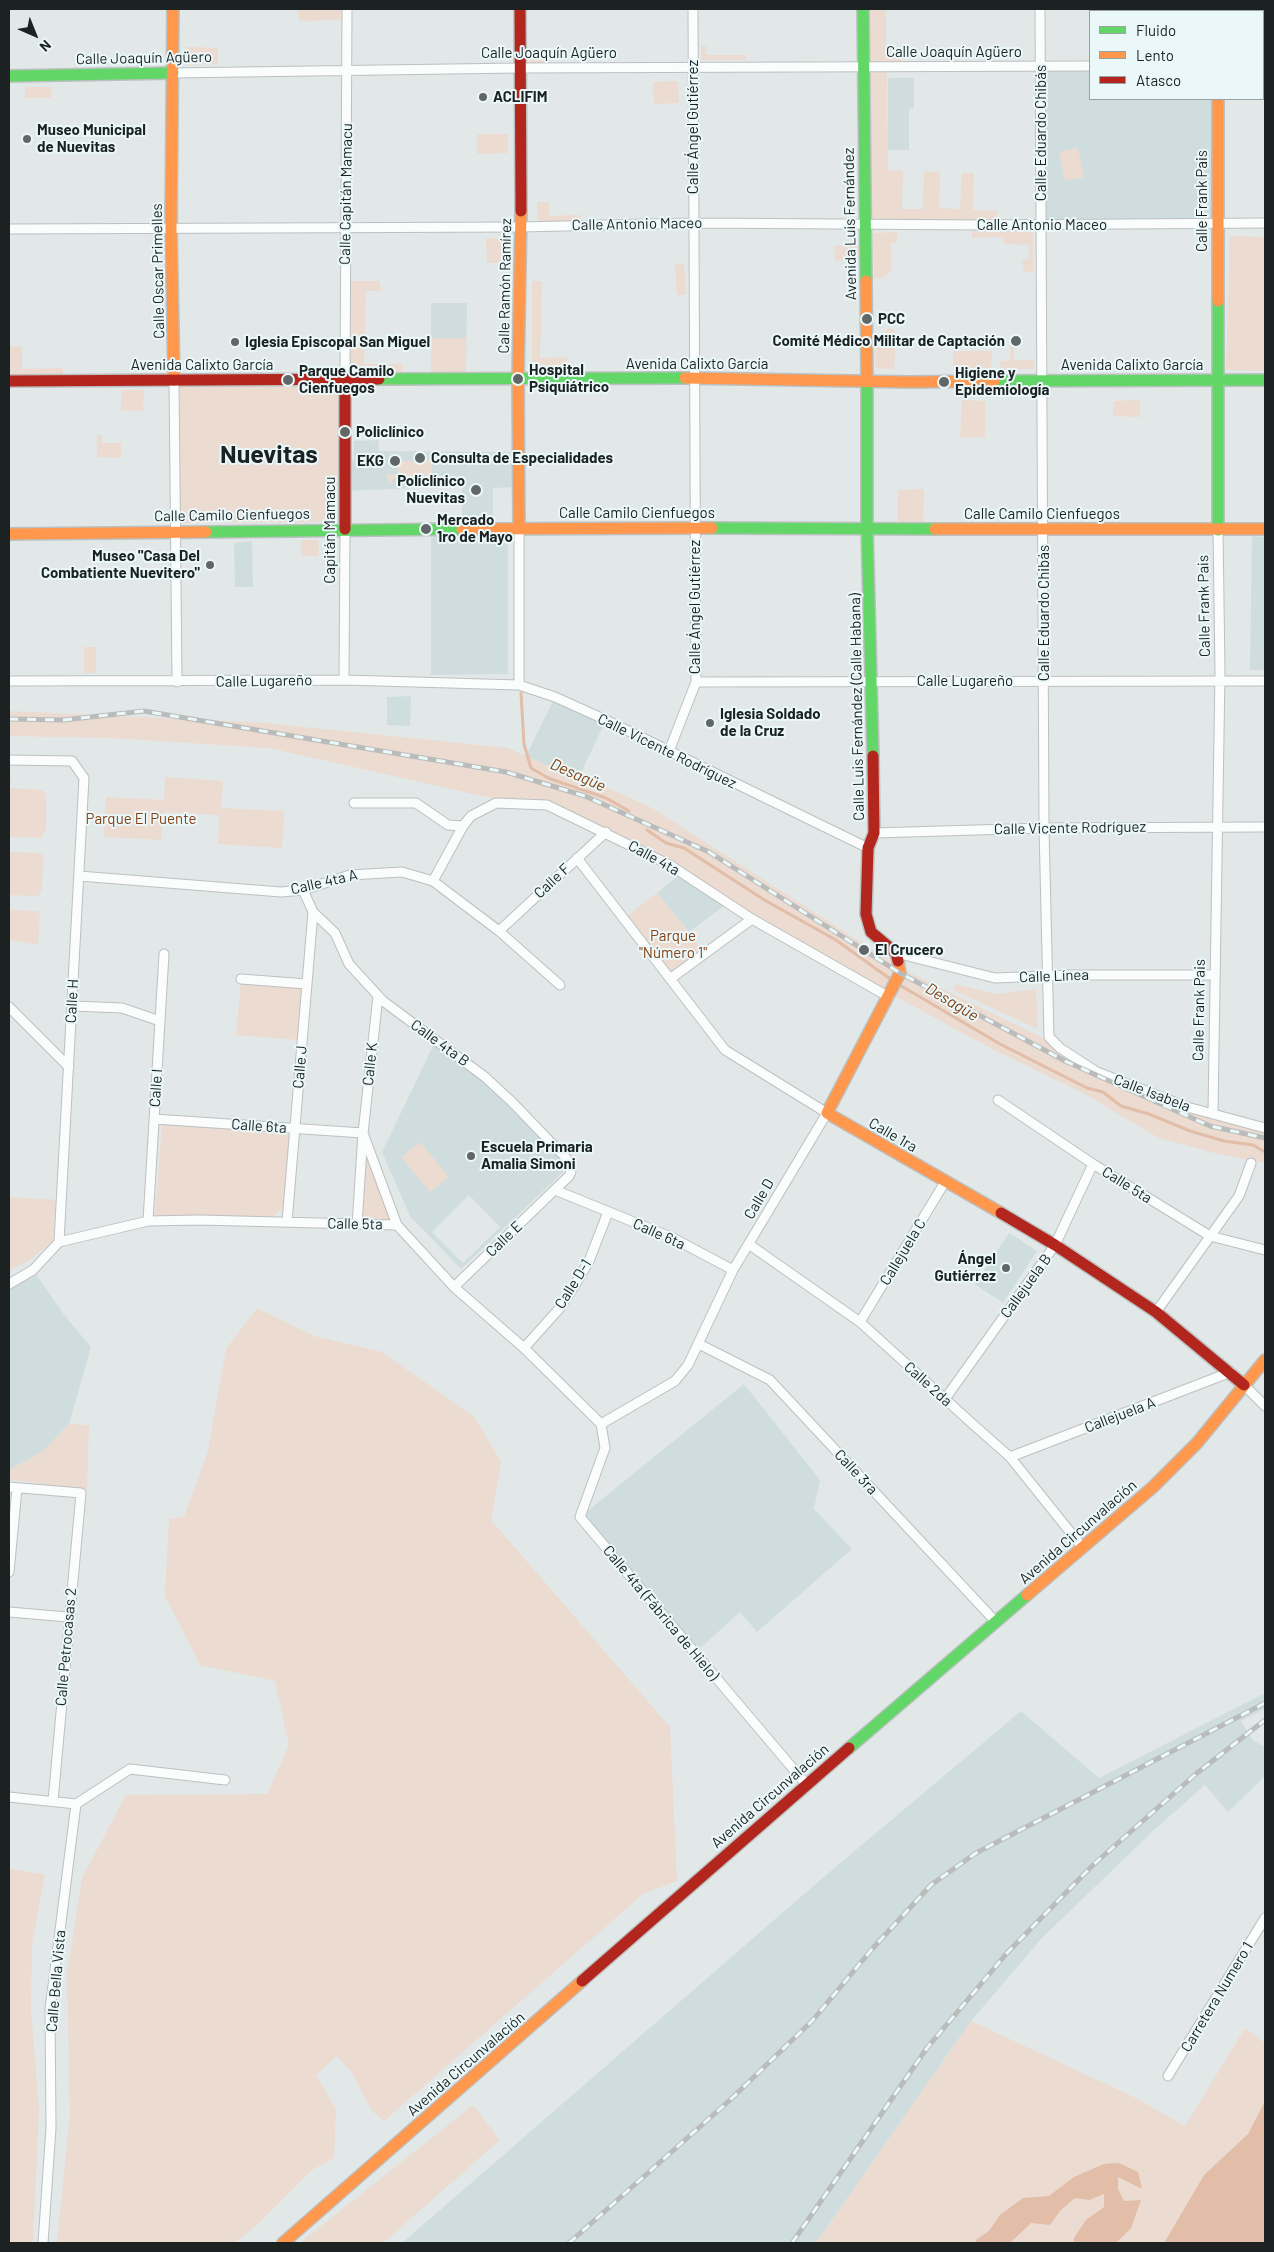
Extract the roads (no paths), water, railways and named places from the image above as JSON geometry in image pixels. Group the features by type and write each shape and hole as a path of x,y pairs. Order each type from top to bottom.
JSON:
{"main road":[{"name":"Calle Oscar Primelles","path":"173,9 171,227 174,380"},
{"name":"Calle Ramón Ramírez","path":"519,528 520,9"},
{"name":"Avenida Luis Fernández","path":"863,9 867,528"},
{"name":"Calle Joaquín Agüero","path":"9,76 173,73"},
{"name":"Calle Frank Pais","path":"1218,100 1216,379 1218,530"},
{"name":"Avenida Calixto García","path":"9,381 695,378 867,382 1265,380"},
{"name":"Capitán Mamacu","path":"345,379 345,529"},
{"name":"Calle Camilo Cienfuegos","path":"9,534 174,530 519,528 1265,529"},
{"name":"Calle Luis Fernández (Calle Habana)","path":"867,528 873,681 874,833 868,848 866,914 872,932 896,953"},
{"name":"Calle D","path":"827,1113 900,973 896,953"},
{"name":"Calle 1ra","path":"827,1113 1055,1244 1156,1312 1231,1372 1244,1385"},
{"name":"Avenida Circunvalación","path":"283,2243 806,1784 1160,1481 1197,1443 1265,1360"}],"street":[{"name":"Calle Capitán Mamacu","path":"345,379 347,9"},
{"name":"Calle Ángel Gutiérrez","path":"669,751 696,682 695,378 692,223 693,9"},
{"name":"Calle Eduardo Chibás","path":"1040,9 1045,681 1044,828 1050,1037"},
{"name":"Calle Joaquín Agüero","path":"173,73 519,68 1089,66"},
{"name":"Calle Antonio Maceo","path":"9,228 521,227 692,223 1042,225 1265,223"},
{"name":"Calle Oscar Primelles","path":"174,380 177,682"},
{"name":"Calle Ramón Ramírez","path":"519,528 519,685"},
{"name":"Capitán Mamacu","path":"344,680 345,529"},
{"name":"Calle Frank Pais","path":"1212,1112 1220,680 1218,530"},
{"name":"Calle Lugareño","path":"9,681 177,682 344,680 519,685"},
{"name":"Calle Lugareño","path":"696,682 1265,681"},
{"name":"Calle Vicente Rodríguez","path":"519,685 555,697 868,848"},
{"name":"Calle H","path":"9,760 72,761 84,778 59,1242"},
{"path":"354,803 416,803 448,825 463,826"},
{"name":"Calle 4ta","path":"433,881 463,826 471,816 496,803 548,805 670,865 752,920 890,994"},
{"name":"Calle Vicente Rodríguez","path":"874,833 1044,828 1265,827"},
{"name":"Calle F","path":"499,930 606,832"},
{"name":"Calle 1ra","path":"577,858 726,1050 827,1113"},
{"name":"Calle 4ta A","path":"79,876 281,892 303,890 350,875 374,872 402,872 433,881 499,930 560,985"},
{"name":"Calle 4ta B","path":"303,890 313,912 336,933 349,964 378,996 388,1006 429,1033 485,1077 566,1158 571,1172 555,1190"},
{"name":"Calle J","path":"287,1222 313,912"},
{"path":"670,979 752,920"},
{"name":"Calle Línea","path":"896,953 995,978 1215,975"},
{"name":"Calle I","path":"148,1221 164,954"},
{"path":"241,979 307,984"},
{"name":"Calle K","path":"357,1225 363,1133 378,996"},
{"path":"72,1006 122,1008 160,1021"},
{"path":"9,1007 69,1067"},
{"name":"Calle Isabela","path":"1050,1037 1060,1048 1097,1072 1187,1107 1212,1112 1265,1128"},
{"name":"Calle 5ta","path":"998,1100 1093,1164 1210,1236 1265,1250"},
{"name":"Calle D","path":"601,1424 675,1381 688,1365 700,1344 733,1270 750,1245 827,1113"},
{"name":"Calle 6ta","path":"154,1119 363,1133"},
{"name":"Calle K","path":"363,1133 397,1225"},
{"path":"1156,1312 1239,1196 1252,1163"},
{"name":"Callejuela B","path":"945,1399 1055,1244 1093,1164"},
{"name":"Callejuela C","path":"860,1322 945,1182"},
{"name":"Calle 6ta","path":"555,1190 673,1238 733,1270"},
{"name":"Calle E","path":"454,1287 555,1190"},
{"name":"Calle D-1","path":"524,1348 559,1309 576,1285 608,1212"},
{"name":"Calle 5ta","path":"59,1242 148,1221 200,1220 397,1225 454,1287 524,1348 601,1424"},
{"path":"9,1284 33,1270 59,1242"},
{"name":"Calle 2da","path":"750,1245 860,1322 1010,1458 1083,1548"},
{"name":"Calle 3ra","path":"700,1344 770,1380 996,1622"},
{"name":"Callejuela A","path":"1010,1458 1231,1372"},
{"path":"1244,1385 1265,1406"},
{"name":"Calle 4ta (Fábrica de Hielo)","path":"601,1424 605,1448 580,1517 806,1784"},
{"path":"9,1572 13,1488"},
{"name":"Calle Petrocasas 2","path":"13,1488 81,1493 52,1802"},
{"path":"9,1612 68,1617"},
{"path":"9,1797 76,1804 130,1769 225,1780"},
{"name":"Calle Bella Vista","path":"43,2243 51,2128 50,2009 76,1804"},
{"name":"Carretera Numero 1","path":"1168,2076 1265,1918"}],"waterway":[{"name":"Desagüe","path":"521,693 524,744 531,768 548,778 606,798 629,811"},
{"name":"Desagüe","path":"647,830 666,843 684,848 766,901 836,940 893,981"},
{"name":"Desagüe","path":"898,984 1000,1044 1087,1088 1103,1092 1121,1106 1149,1114 1190,1131 1224,1141 1253,1145 1265,1152"}],"railway":[{"path":"9,719 64,720 144,711 506,772 585,796 709,852 900,973 1065,1061 1210,1126 1265,1138"},
{"path":"569,2243 730,2100 812,2021 873,1948 931,1885 976,1853 1265,1703"},
{"path":"792,2243 927,2048 1007,1953 1093,1865 1197,1773 1265,1720"}],"place":[{"name":"ACLIFIM","path":"483,97"},
{"name":"Museo Municipal de Nuevitas","path":"27,139"},
{"name":"PCC","path":"867,319"},
{"name":"Comité Médico Militar de Captación","path":"1016,341"},
{"name":"Iglesia Episcopal San Miguel","path":"235,342"},
{"name":"Hospital Psiquiátrico","path":"518,379"},
{"name":"Parque Camilo Cienfuegos","path":"288,380"},
{"name":"Higiene y Epidemiología","path":"944,382"},
{"name":"Policlínico","path":"345,432"},
{"name":"Consulta de Especialidades","path":"420,458"},
{"name":"EKG","path":"395,461"},
{"name":"Políclínico Nuevitas","path":"476,490"},
{"name":"Mercado 1ro de Mayo","path":"426,529"},
{"name":"Museo \"Casa Del Combatiente Nuevitero\"","path":"210,565"},
{"name":"Iglesia Soldado de la Cruz","path":"710,723"},
{"name":"El Crucero","path":"864,950"},
{"name":"Escuela Primaria Amalia Simoni","path":"471,1156"},
{"name":"Ángel Gutiérrez","path":"1006,1268"}],"district":[{"name":"Nuevitas","path":"269,455"}],"park label":[{"name":"Parque El Puente","path":"141,819"},
{"name":"Parque \"Número 1\"","path":"673,944"}]}
